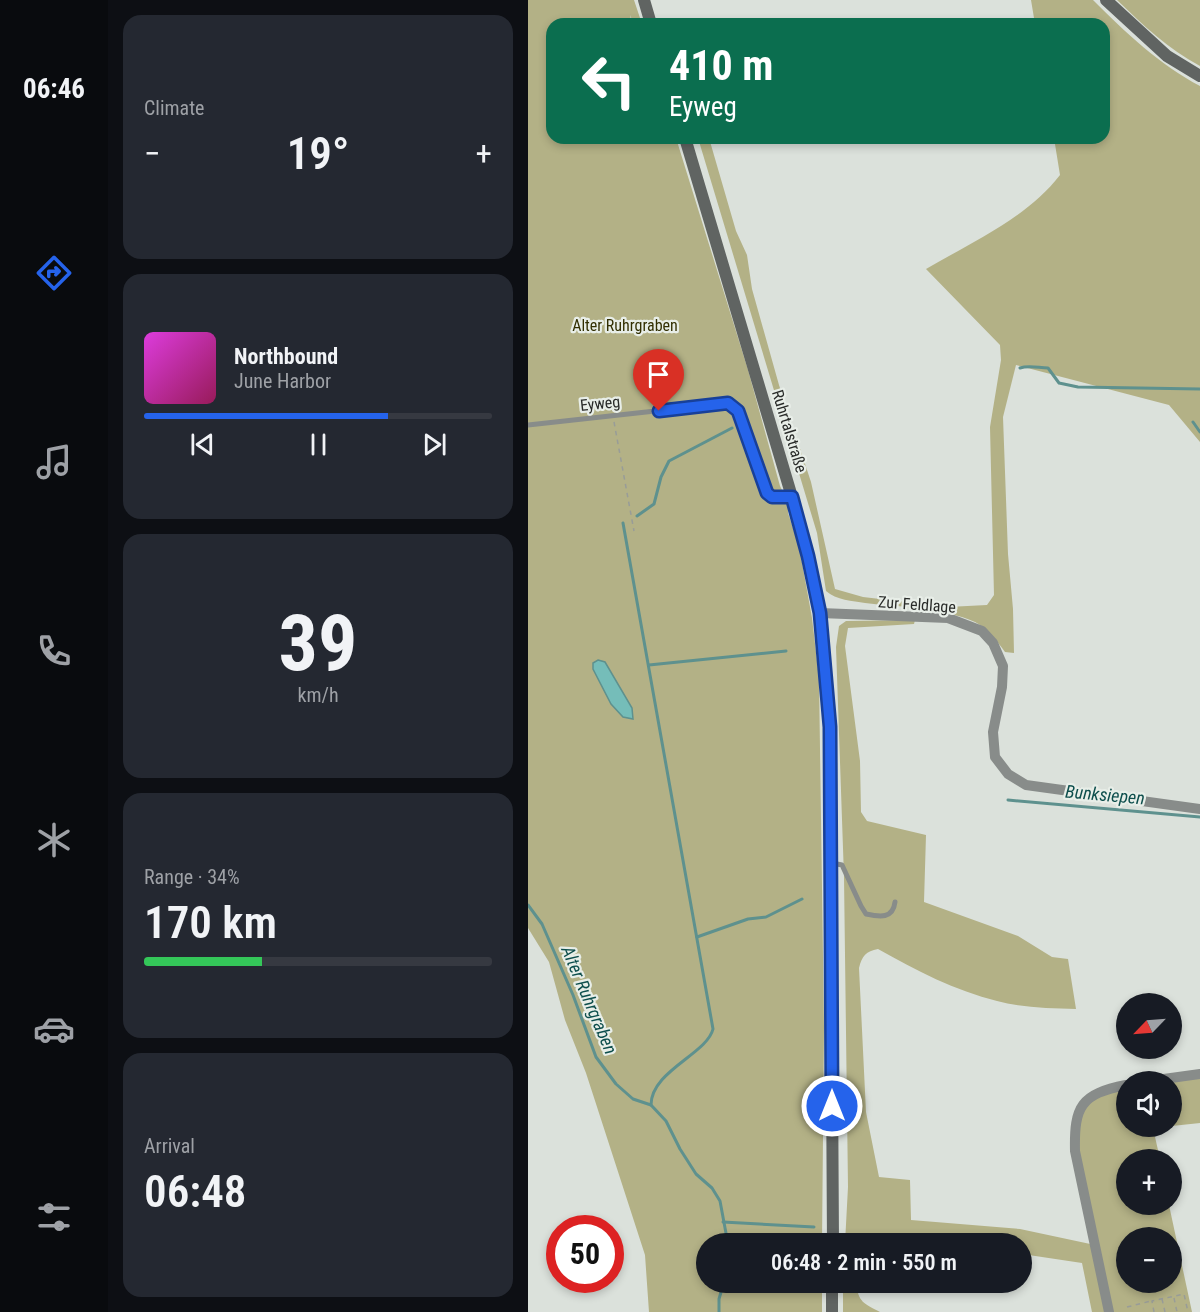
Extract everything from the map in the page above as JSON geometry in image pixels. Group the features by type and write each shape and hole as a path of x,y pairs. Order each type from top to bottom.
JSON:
{"main road":[{"path":"644,0 649,18"},
{"path":"1106,0 1167,56 1200,76"},
{"name":"Ruhrtalstraße","path":"687,144 792,497 820,613 830,727 833,1233"},
{"path":"832,1293 832,1312"}],"street":[{"name":"Zur Feldlage","path":"820,613 948,618 982,631 993,643 1003,666 993,745 995,758 1008,774 1026,784 1200,809"},
{"path":"1182,1076 1200,1074"},
{"path":"1109,1312 1076,1151 1075,1126 1082,1104 1096,1093 1116,1088"}],"lane":[{"name":"Eyweg","path":"528,425 728,403 738,411 767,493 772,497 792,497"},
{"path":"832,863 842,864 866,914 888,915 892,912 895,902"}],"path":[{"path":"613,416 634,531"},
{"path":"1127,1307 1184,1294 1188,1312"},
{"path":"1174,1296 1177,1312"},
{"path":"1162,1299 1165,1312"},
{"path":"1152,1301 1154,1312"}],"green space":[{"name":"Alter Ruhrgraben","path":"528,0 634,0 640,18 631,18 630,15 631,18 546,18 546,144 678,144 748,370 780,486 788,502 788,513 799,546 812,618 819,678 824,1027 822,1233 696,1233 696,1293 822,1293 822,1312 649,1312 645,1255 586,1073 565,1020 549,962 528,928"},
{"path":"1031,0 1093,0 1130,36 1157,58 1200,86 1200,442 1169,405 1016,365 1003,417 1014,653 1005,652 984,628 963,617 922,609 850,601 826,591 817,533 700,144 711,144 736,231 747,255 752,289 779,385 811,482 835,589 863,597 948,607 987,605 994,595 990,427 1001,360 1000,345 926,269 1015,217 1047,190 1060,175 1055,144 1110,144 1110,18 1034,18"},
{"path":"1117,0 1200,0 1200,66 1167,44"},
{"path":"915,620 914,624 848,628 845,646 860,761 861,812 867,821 926,835 924,902 1018,936 1052,957 1068,959 1076,1009 1026,1006 997,1001 966,992 936,979 878,949 865,955 859,968 866,1112 879,1177 910,1180 911,1220 1020,1229 1095,1245 1075,1151 1082,1104 1116,1089 1116,1137 1155,1137 1158,1149 1116,1149 1116,1215 1171,1215 1174,1227 1116,1227 1116,1293 1182,1293 1182,1265 1192,1312 1092,1312 1082,1263 1032,1256 1032,1233 846,1233 848,1187 844,877 836,647 839,626 846,621"},
{"path":"1200,1074 1200,1123 1182,1125 1182,1079"},
{"path":"843,1293 858,1293 866,1304 880,1312 843,1312"}],"water":[{"path":"598,660 605,662 632,708 633,719 623,717 611,704 593,669 593,663"}],"waterway":[{"path":"1020,368 1048,368 1059,383 1078,387 1200,389"},
{"path":"1193,422 1200,432"},
{"path":"637,516 654,504 661,477 669,461 732,428"},
{"path":"623,523 713,1029 701,1047 660,1082 653,1093 651,1105"},
{"path":"649,665 786,651"},
{"name":"Bunksiepen","path":"1008,800 1200,817"},
{"path":"697,937 748,919 766,917 802,899"},
{"name":"Alter Ruhrgraben","path":"528,905 542,924 573,995 596,1057 616,1084 633,1099 651,1105 666,1121 696,1174 712,1188 720,1201 726,1233"},
{"path":"723,1222 814,1227"},
{"name":"Alter Ruhrgraben","path":"719,1312 721,1293"}],"route":[{"path":"659,411 728,403 738,411 767,493 772,497 792,497 808,556 820,613 830,727 832,1106"}]}
